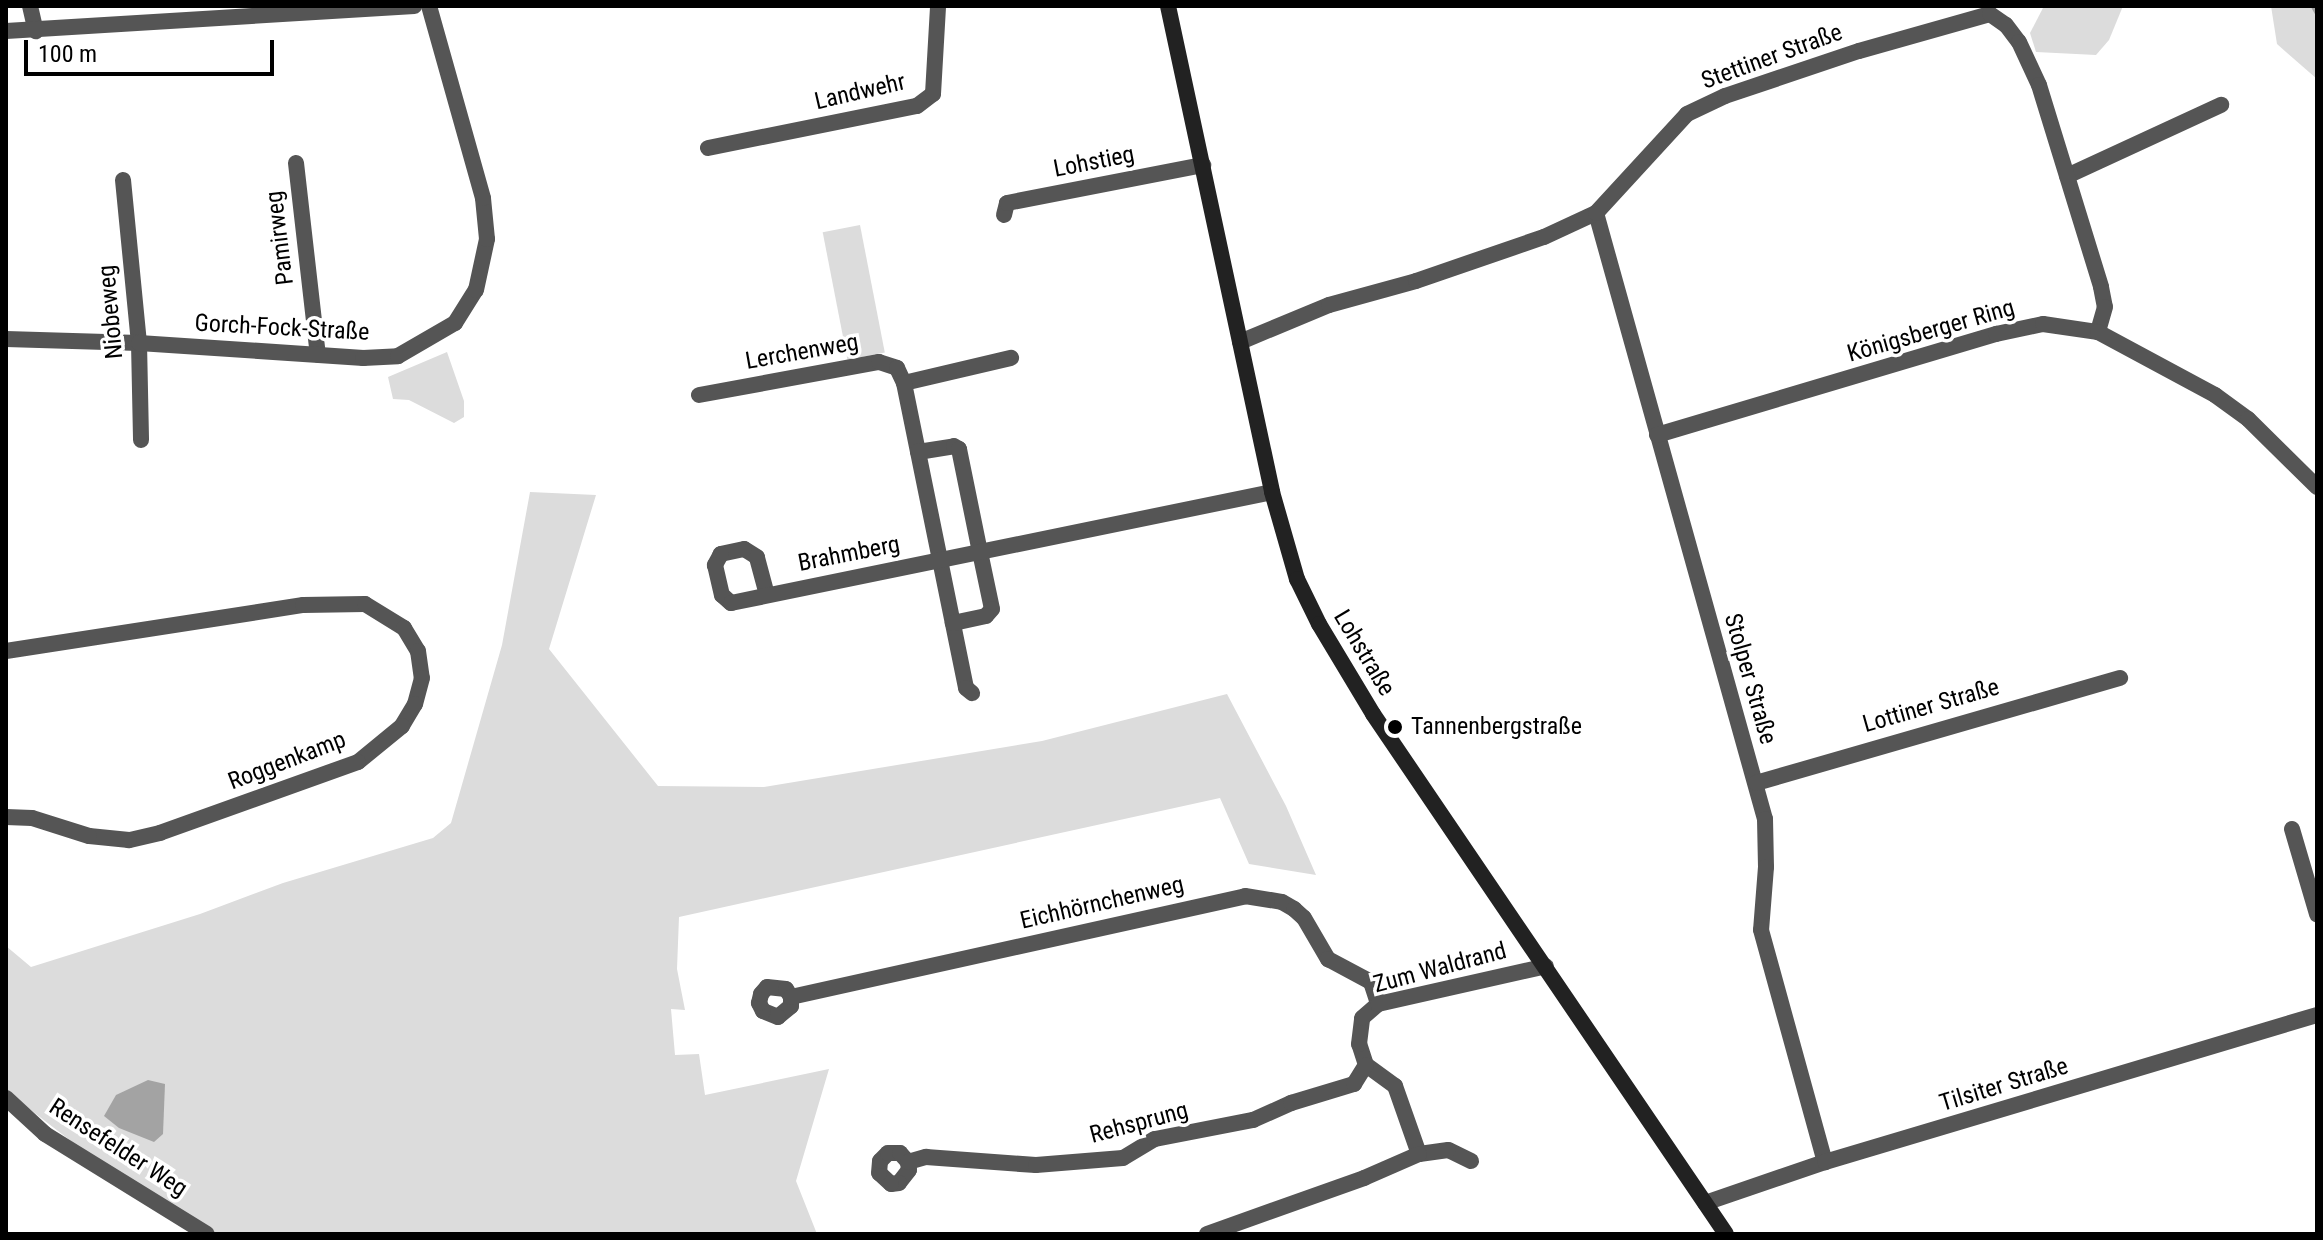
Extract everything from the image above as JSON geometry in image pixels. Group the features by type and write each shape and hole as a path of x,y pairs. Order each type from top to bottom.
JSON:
{"main road":[{"name":"Lohstraße","path":"1168,6 1272,492 1297,579 1337,657 1726,1234"}],"street":[{"path":"30,6 36,31"},
{"path":"6,31 414,6"},
{"name":"Gorch-Fock-Straße","path":"6,339 139,343 363,358 398,356 455,323 476,290 487,239 483,198 429,6"},
{"name":"Landwehr","path":"708,148 917,106 933,94 938,6"},
{"name":"Stettiner Straße","path":"1240,342 1329,305 1416,281 1544,237 1596,213 1687,114 1744,89 1991,10 2019,42 2039,85 2101,287 2105,307 2098,332"},
{"path":"2067,176 2221,105"},
{"name":"Pamirweg","path":"296,163 318,355"},
{"name":"Lohstieg","path":"1004,215 1007,203 1203,165"},
{"name":"Niobeweg","path":"123,180 139,343 141,440"},
{"name":"Stolper Straße","path":"1596,213 1756,783 1767,839 1761,930 1825,1162"},
{"name":"Königsberger Ring","path":"1657,435 1996,334 2043,324 2098,332 2215,395 2248,419 2317,487"},
{"path":"972,693 966,688 904,383 1011,358"},
{"name":"Lerchenweg","path":"699,395 879,362 897,368 904,383"},
{"path":"918,452 954,446 959,449 992,609 986,616 953,623"},
{"path":"941,561 1272,492"},
{"name":"Brahmberg","path":"767,595 941,561"},
{"name":"Roggenkamp","path":"6,651 303,605 365,604 404,628 418,651 422,678 415,704 402,726 358,762 175,828 129,840 89,836 32,818 6,817"},
{"name":"Lottiner Straße","path":"1756,783 2120,678"},
{"path":"2292,829 2317,914"},
{"name":"Eichhörnchenweg","path":"791,997 1245,896 1282,902 1294,909 1304,918 1328,959 1371,982 1378,1004"},
{"name":"Zum Waldrand","path":"1366,1065 1358,1031 1362,1018 1378,1004 1546,966"},
{"name":"Tilsiter Straße","path":"1705,1203 1825,1162 2317,1015"},
{"path":"1366,1065 1395,1086 1419,1154"},
{"name":"Rehsprung","path":"908,1162 926,1157 1048,1165 1123,1158 1155,1139 1253,1120 1291,1103 1354,1084 1366,1065"},
{"name":"Rensefelder Weg","path":"6,1098 45,1134 207,1234"},
{"path":"1207,1234 1364,1178 1419,1154 1448,1150 1471,1161"}],"shaded area":[{"path":"2044,6 2123,6 2109,40 2096,55 2036,52 2030,33"},
{"path":"2271,6 2317,6 2317,79 2277,44"},
{"path":"860,225 885,353 848,360 823,232"},
{"path":"447,352 464,401 464,417 454,423 409,400 393,399 388,377"},
{"path":"530,492 596,495 549,649 658,786 764,787 1042,741 1227,694 1286,806 1316,875 1249,864 1220,798 679,917 677,969 685,1010 671,1009 675,1055 699,1054 705,1095 829,1069 796,1181 817,1234 200,1234 175,1221 6,1091 6,946 31,967 200,914 283,883 433,838 451,823 502,645"},
{"path":"148,1080 165,1084 163,1134 154,1142 119,1128 104,1116 116,1095"}],"waterway":[{"path":"2313,6 2317,13"}],"place":[{"name":"Tannenbergstraße","path":"1395,727"}]}
